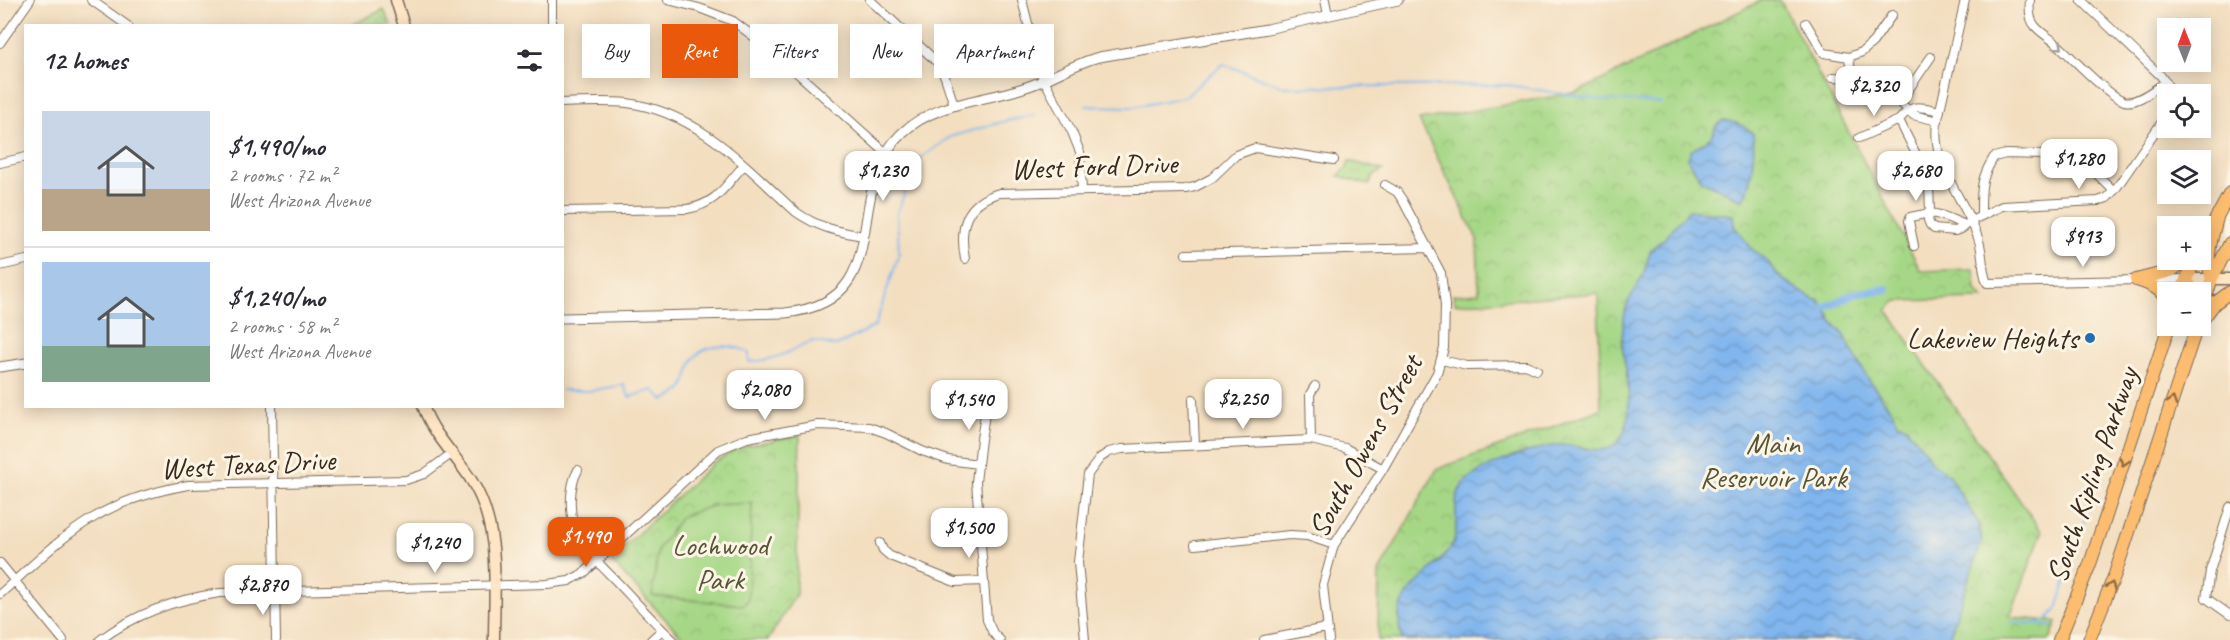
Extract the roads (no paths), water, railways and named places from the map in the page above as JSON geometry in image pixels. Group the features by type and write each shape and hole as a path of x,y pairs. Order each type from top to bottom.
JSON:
{"main road":[{"path":"396,0 403,24"},
{"path":"2211,227 2230,193"},
{"path":"2211,224 2218,214"},
{"path":"2212,278 2209,270 2210,248 2218,214"},
{"path":"2211,282 2230,243"},
{"path":"2136,280 2172,270"},
{"path":"2185,282 2190,270"},
{"path":"2186,279 2230,279"},
{"path":"2136,280 2157,288"},
{"path":"2211,308 2230,292"},
{"path":"2162,347 2164,336"},
{"name":"South Kipling Parkway","path":"2059,640 2090,564 2166,336"},
{"name":"South Kipling Parkway","path":"2089,640 2115,574 2194,336"},
{"path":"424,408 437,435 474,485 485,510 492,548 494,640"}],"street":[{"path":"0,43 30,0"},
{"path":"91,0 125,24"},
{"path":"552,0 552,24"},
{"path":"668,0 699,8 733,21 774,51 886,153"},
{"path":"870,0 938,63 954,105"},
{"path":"1022,0 1039,68 1080,152 1082,191"},
{"path":"1325,0 1328,15"},
{"path":"564,318 785,314 815,308 831,300 853,275 860,258 872,186 886,153 918,120 954,105 1021,89 1080,62 1099,57 1267,29 1398,0"},
{"path":"1965,0 1935,140 1939,158 1968,223 1980,242 1988,283 2186,279"},
{"path":"2030,0 2031,19 2036,27 2100,83 2124,100 2131,101 2166,82 2081,0"},
{"path":"1806,23 1824,53 1849,57 1862,52 1873,42 1892,15"},
{"path":"1849,57 1852,79"},
{"path":"1900,102 1930,57"},
{"path":"1833,77 1865,80 1900,102 1913,115 1938,121"},
{"path":"564,103 630,103 671,114 698,127 806,219 838,232 864,236"},
{"path":"1860,138 1899,120 1908,108 1915,106 1940,111"},
{"path":"1899,120 1917,156"},
{"path":"1929,184 1930,213 1928,220 1934,229 1955,231 1994,208 2011,205 2098,201 2107,198 2114,191 2157,129"},
{"name":"West Ford Drive","path":"965,259 962,242 965,220 970,211 989,196 1010,192 1185,189 1195,187 1212,178 1236,154 1255,148 1334,160"},
{"path":"1982,215 1981,185 1983,178 1994,157 2006,154 2078,156 2114,191"},
{"path":"0,163 24,157"},
{"path":"564,211 703,207 744,165"},
{"name":"South Owens Street","path":"1329,640 1323,585 1334,545 1383,469 1442,360 1446,325 1443,279 1403,201 1397,192 1385,185"},
{"path":"1914,246 1910,217 1930,213 1940,214 1952,221 1968,223"},
{"path":"1186,254 1428,248"},
{"path":"0,266 24,260"},
{"path":"1442,360 1478,366 1526,365 1537,370"},
{"path":"0,367 24,363"},
{"path":"1311,440 1310,394 1315,386"},
{"path":"1193,399 1195,446"},
{"path":"987,402 976,482 987,620 993,633 1000,640"},
{"path":"272,408 276,640"},
{"path":"100,640 139,616 162,606 191,598 238,591 494,586 569,581 584,573 718,450 747,438 818,425 869,427 948,460 978,464"},
{"path":"1084,640 1078,562 1088,474 1100,458 1108,452 1311,440 1345,448 1383,469"},
{"name":"West Texas Drive","path":"0,594 78,527 110,508 132,499 189,485 406,480 424,474 451,454"},
{"path":"578,470 572,487 574,523 580,540 597,561 673,640"},
{"path":"2230,507 2210,571 2206,598 2230,615"},
{"path":"1195,545 1290,535 1307,536 1334,545"},
{"path":"880,543 883,550 890,556 954,582 984,581"},
{"path":"0,563 63,640"},
{"path":"1264,640 1326,628"},
{"path":"651,640 662,630"}],"water":[{"path":"1722,121 1739,124 1753,134 1754,149 1750,178 1742,200 1702,181 1689,162 1691,151 1711,137 1716,126"},
{"path":"1689,210 1733,215 1734,226 1779,277 1814,300 1818,299 1831,317 1829,318 1843,334 1867,377 1898,423 1906,427 1926,452 1930,461 1948,474 1979,524 1982,541 1948,640 1402,640 1399,624 1404,599 1440,561 1454,542 1457,498 1465,482 1495,464 1535,450 1564,445 1602,450 1615,445 1622,437 1626,427 1629,403 1622,341 1626,307 1642,277 1651,250 1665,238"}],"waterway":[{"path":"1086,106 1133,107 1184,97 1223,64 1285,87 1508,85 1601,100 1661,103"},
{"path":"564,390 589,391 624,385 629,397 653,390 664,400 680,391 685,384 693,360 704,350 719,346 735,347 749,353 749,362 758,361 782,355 812,341 836,346 875,326 899,254 897,214 916,161 950,137 1035,115"},
{"path":"1824,308 1853,294 1887,289"},
{"path":"2032,624 2047,620 2057,609 2096,482 2097,467"},
{"path":"2012,622 2032,624"},
{"path":"2038,625 2053,626"}],"place":[{"name":"Lakeview Heights","path":"2090,338"}],"park label":[{"name":"Main Reservoir Park","path":"1773,460"},
{"name":"Lochwood Park","path":"720,562"}]}
